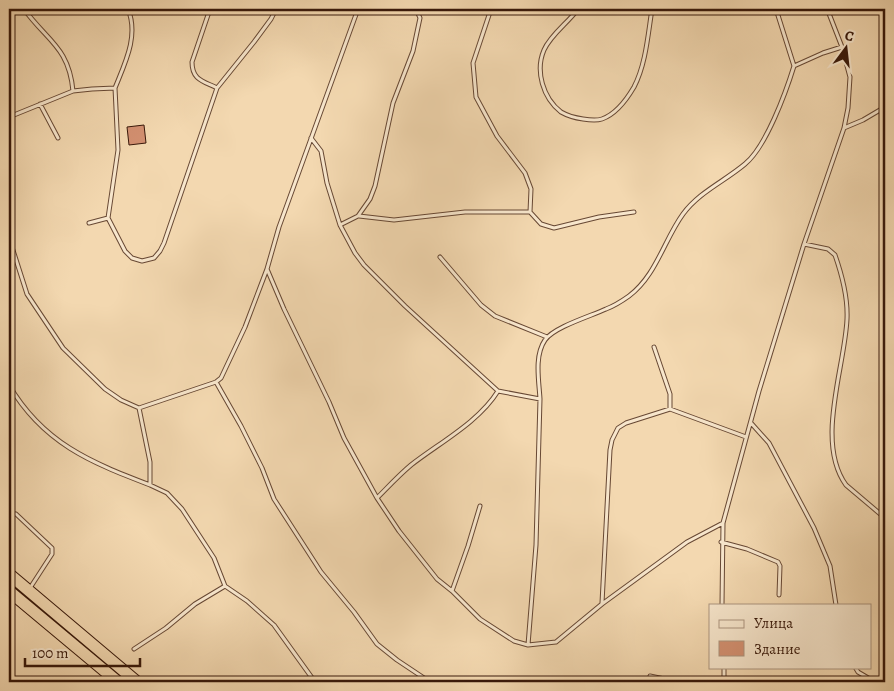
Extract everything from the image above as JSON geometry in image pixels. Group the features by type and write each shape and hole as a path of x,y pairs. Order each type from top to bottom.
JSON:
{"highway":[{"path":"9,574 137,682"},
{"path":"9,590 118,682"}],"lane":[{"path":"24,9 64,56 72,77 73,91"},
{"path":"128,9 132,19 133,30 129,50 115,88 118,150 108,218 125,251 132,258 142,261 154,258 160,252 217,88 272,18 276,9"},
{"path":"210,9 192,62 192,71 197,78 217,88"},
{"path":"11,244 27,294 63,348 105,389 121,400 139,408 216,382 224,375 267,269 279,227 358,9"},
{"path":"340,225 358,216 370,199 375,186 393,103 413,52 420,18 416,9"},
{"path":"491,9 473,63 476,97 497,136 525,173 531,189 530,212 541,224 554,228 599,217 634,212"},
{"path":"578,9 548,42 542,57 540,73 542,83 552,102 562,112 588,120 600,120 622,104 637,80 645,52 652,9"},
{"path":"528,645 536,545 540,400 539,363 541,349 547,337 607,309 639,286 652,268 674,228 691,204 752,158 763,140 790,82 794,66 776,9"},
{"path":"722,604 723,523 750,422 804,244 844,128 850,83 842,48 829,9"},
{"path":"794,66 822,53 842,48"},
{"path":"9,117 73,91 115,88"},
{"path":"40,104 58,138"},
{"path":"844,128 885,106"},
{"path":"311,138 321,151 327,183 340,225 355,252 374,276 498,391 540,400"},
{"path":"358,216 394,220 465,212 530,212"},
{"path":"89,223 108,218"},
{"path":"804,244 828,249 834,253 846,300 847,320 834,404 834,460 846,485 885,518"},
{"path":"440,257 481,305 495,316 547,337"},
{"path":"267,269 344,438 399,531 437,579 480,619 514,641 528,645 556,642 602,604 688,542 723,523"},
{"path":"654,347 670,394 670,409"},
{"path":"216,382 258,460 274,499 321,572 354,612 376,644 430,682"},
{"path":"9,385 21,404 50,434 89,460 150,484 167,494 182,509 210,552 225,586 247,601 274,625 315,682"},
{"path":"378,498 408,468 480,413 492,402 498,391"},
{"path":"139,408 150,462 150,484"},
{"path":"602,604 612,440 618,428 626,423 670,409 746,437"},
{"path":"750,422 769,443 814,528 830,566 836,604"},
{"path":"452,591 480,506"},
{"path":"9,513 16,514 52,548 52,554 28,591"},
{"path":"722,542 778,562 780,566 779,595"},
{"path":"134,649 166,628 194,604 225,586"},
{"path":"724,668 724,682"},
{"path":"855,668 875,682"},
{"path":"650,676 679,682"}],"building":[{"path":"144,125 146,143 129,145 127,127"}]}
